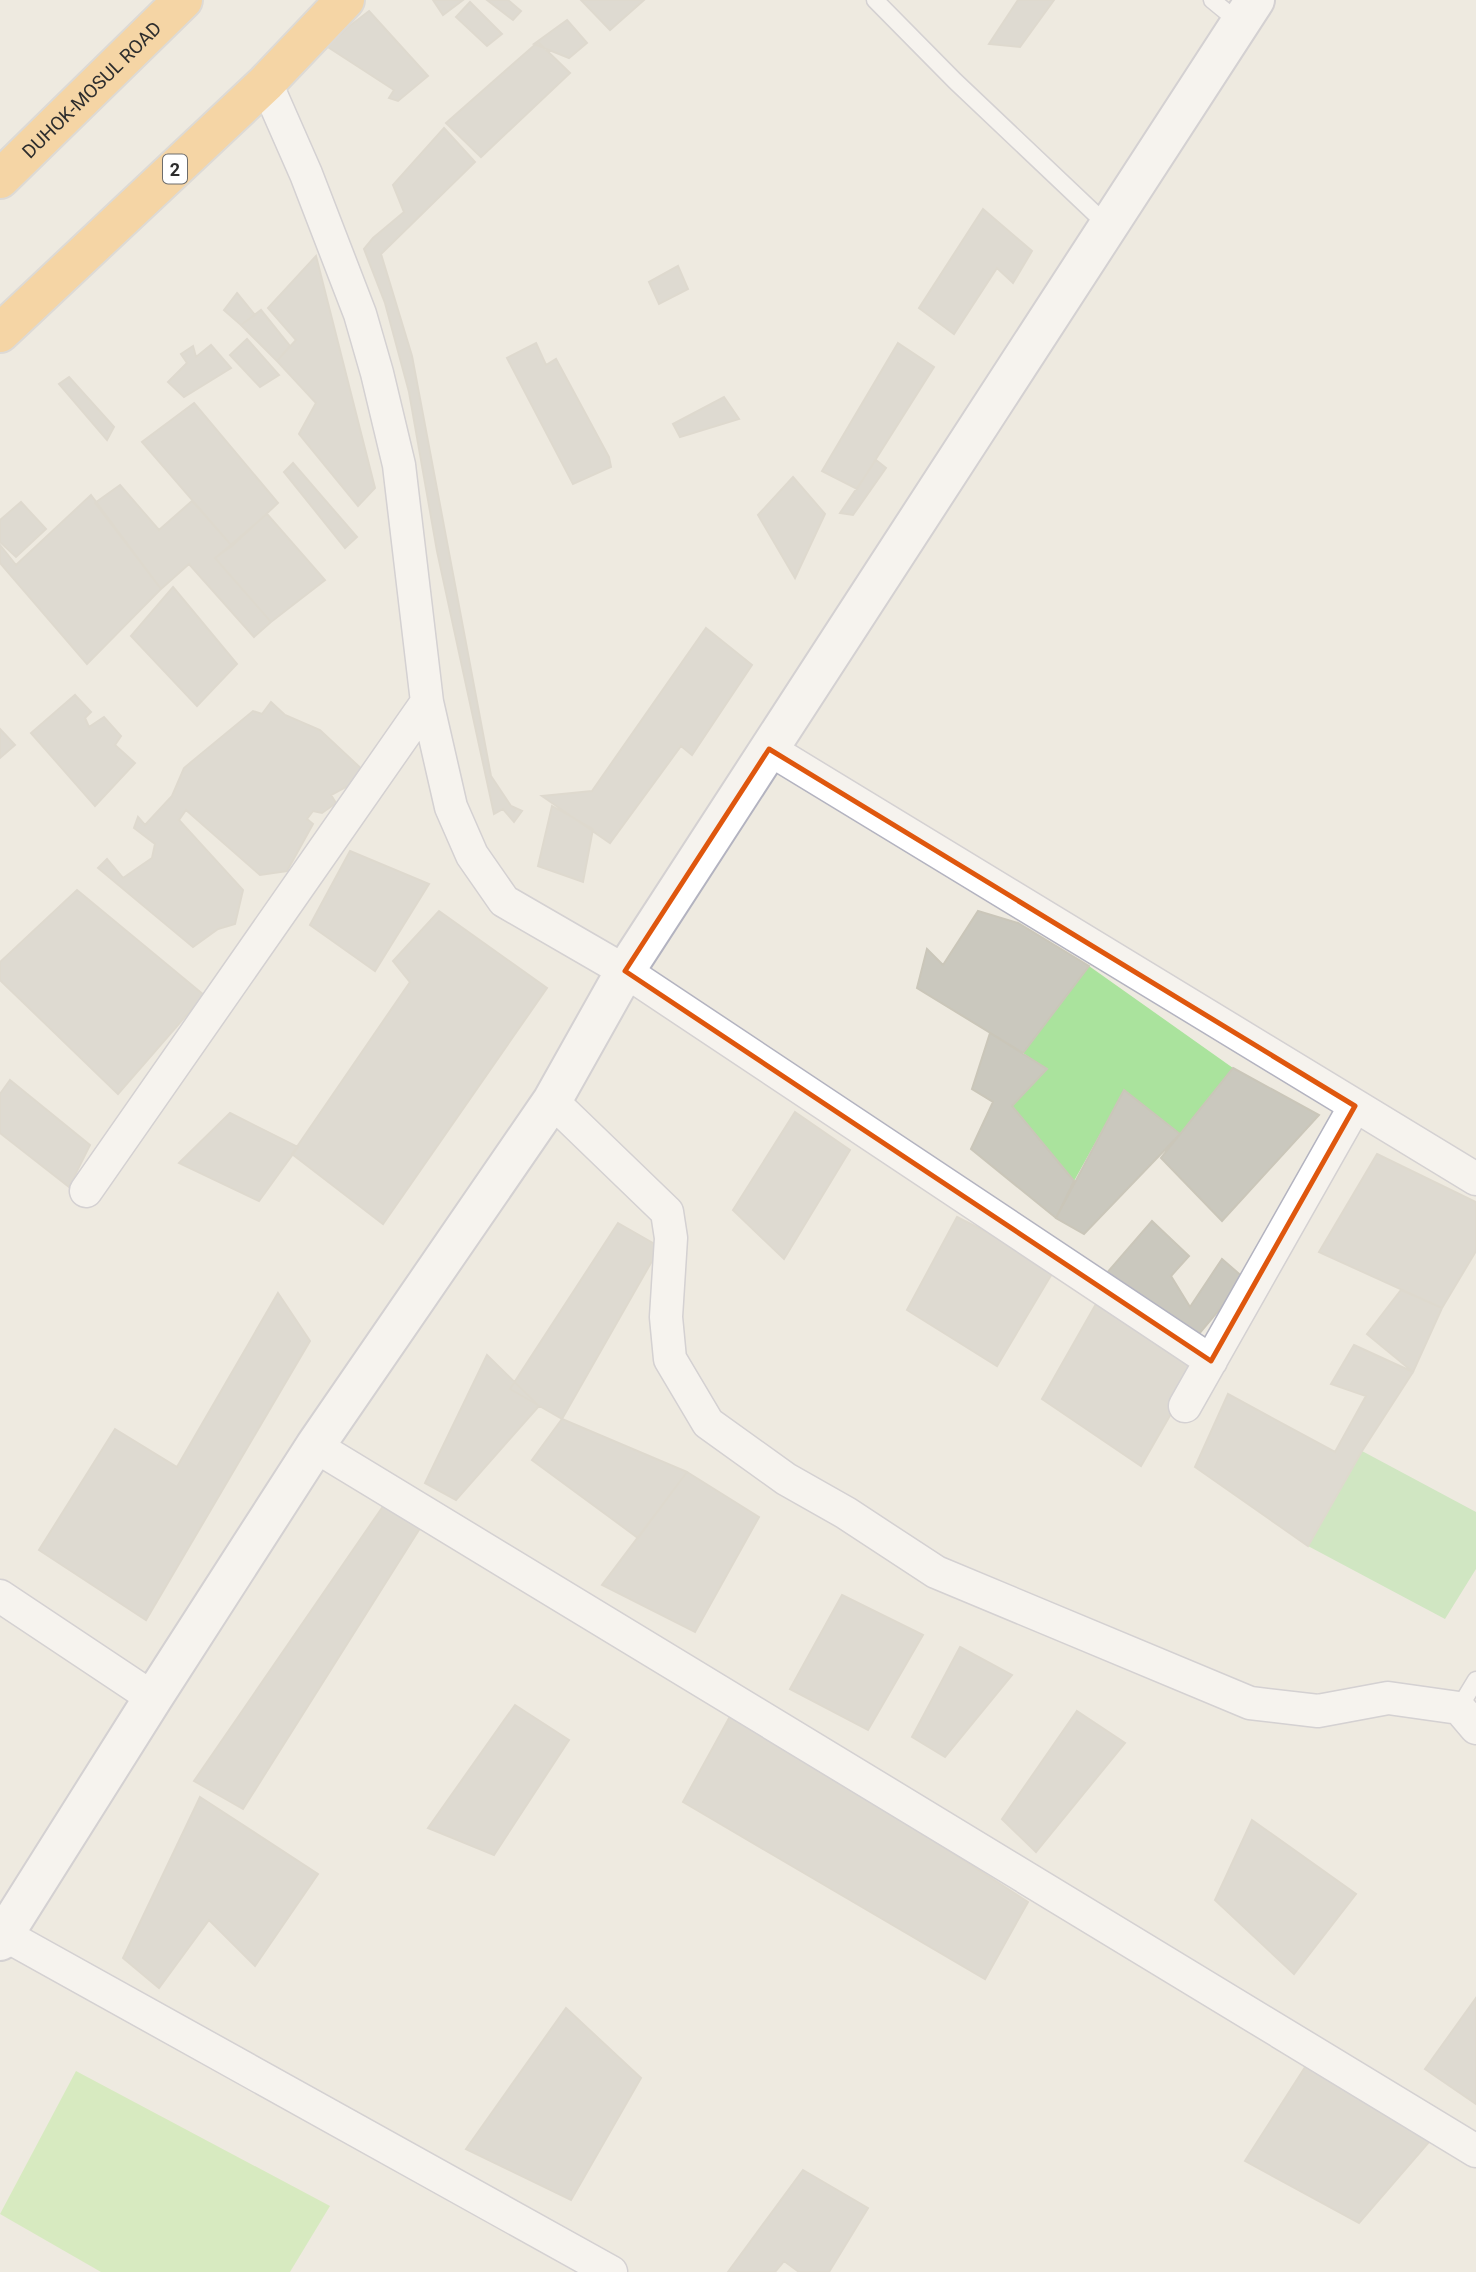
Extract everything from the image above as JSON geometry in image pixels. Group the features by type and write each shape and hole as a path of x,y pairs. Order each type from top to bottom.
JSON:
{"highway":[{"name":"DUHOK-MOSUL ROAD","path":"0,179 183,0"},
{"name":"2","path":"0,333 266,83 345,0"}],"main road":[{"path":"2,1938 315,1446 552,1101 625,971 1108,226 1236,8"}],"street":[{"path":"266,83 336,247 360,314 398,465 427,702 451,807 472,855 504,901 625,971 1211,1361"},
{"path":"86,1191 427,702"},
{"path":"769,749 1476,1179"},
{"path":"552,1101 667,1212 671,1238 666,1317 670,1359 708,1423 786,1479 846,1513 936,1573 1250,1703 1318,1711 1388,1698 1468,1718"},
{"path":"1185,1406 1355,1106"},
{"path":"315,1446 1476,2151"},
{"path":"0,1596 153,1698"},
{"path":"2,1938 611,2272"}],"lane":[{"path":"874,0 1108,226"},
{"path":"1468,1718 1476,1680"}],"highlighted area":[{"path":"769,749 1355,1106 1211,1361 625,971"}],"green space":[{"path":"1089,966 1233,1068 1180,1134 1124,1091 1074,1181 1012,1106 1046,1069 1023,1053"},
{"path":"1362,1451 1476,1512 1476,1569 1445,1619 1308,1546"},
{"path":"76,2071 330,2206 290,2272 101,2272 0,2214"}],"building":[{"path":"433,0 463,0 443,15"},
{"path":"487,0 508,0 521,11 513,20"},
{"path":"581,0 644,0 610,30"},
{"path":"1018,0 1054,0 1020,47 989,44"},
{"path":"470,2 502,34 487,46 456,17"},
{"path":"369,11 428,76 398,101 389,98 394,90 328,47"},
{"path":"567,20 587,43 569,58 534,44"},
{"path":"538,42 570,73 481,157 446,123"},
{"path":"444,128 475,162 381,254 412,356 491,776 511,806 522,811 514,822 503,809 494,814 437,551 409,392 385,303 364,249 404,212 393,185"},
{"path":"983,209 1032,251 1013,283 997,268 954,334 919,308"},
{"path":"316,256 375,488 358,506 299,434 316,403 277,361 296,340 268,308"},
{"path":"678,266 688,289 659,304 649,282"},
{"path":"237,293 255,315 241,325 224,310"},
{"path":"261,310 290,346 277,361 241,325"},
{"path":"247,339 279,375 260,387 230,355"},
{"path":"536,343 546,365 556,359 609,457 611,467 573,484 507,358"},
{"path":"898,343 934,367 857,489 822,471"},
{"path":"211,345 231,368 184,397 168,382 187,363 181,354 193,346 196,357"},
{"path":"69,377 114,427 107,440 59,384"},
{"path":"724,397 739,419 680,437 673,424"},
{"path":"194,403 278,503 232,546 142,442"},
{"path":"876,460 886,468 853,515 840,513"},
{"path":"293,463 357,537 345,548 284,472"},
{"path":"793,477 825,514 795,578 758,515"},
{"path":"120,485 159,530 192,501 232,546 215,558 271,622 254,637 189,564 161,589 95,503"},
{"path":"91,495 161,589 87,664 0,563 0,545 16,565"},
{"path":"21,502 46,529 16,557 0,542 0,520"},
{"path":"267,514 325,580 271,622 215,558"},
{"path":"173,587 237,664 197,706 131,636"},
{"path":"706,628 752,665 692,755 681,746 610,843 542,796 592,791"},
{"path":"75,695 91,712 85,718 89,727 104,717 121,736 115,745 135,763 95,806 31,733"},
{"path":"271,702 285,715 320,730 368,775 331,795 336,803 322,813 313,811 307,819 313,824 287,871 260,875 186,810 179,820 243,890 235,924 218,929 193,947 98,868 107,859 123,878 152,858 155,844 134,828 138,817 145,825 172,796 184,768 253,711 262,714"},
{"path":"0,729 15,745 0,758"},
{"path":"552,806 593,829 583,882 538,866"},
{"path":"350,851 429,884 375,971 310,925"},
{"path":"77,890 204,995 118,1094 0,980 0,962"},
{"path":"439,911 547,988 383,1224 292,1154 410,982 393,961"},
{"path":"978,911 1018,923 1089,966 1023,1053 917,988 927,949 943,965"},
{"path":"990,1033 1047,1069 1012,1106 1074,1181 1056,1218 971,1149 993,1102 972,1089"},
{"path":"1233,1068 1319,1115 1222,1221 1161,1158"},
{"path":"10,1080 90,1145 69,1187 0,1133 0,1094"},
{"path":"1124,1090 1180,1134 1084,1234 1056,1218"},
{"path":"795,1112 850,1150 784,1259 733,1210"},
{"path":"230,1113 298,1147 259,1201 179,1163"},
{"path":"1377,1154 1476,1202 1476,1251 1442,1308 1319,1252"},
{"path":"957,1217 1056,1267 997,1366 907,1310"},
{"path":"1152,1221 1189,1256 1171,1276 1190,1307 1222,1259 1245,1279 1199,1334 1106,1274"},
{"path":"618,1223 660,1247 562,1419 510,1389"},
{"path":"1401,1290 1442,1308 1413,1372 1367,1334"},
{"path":"278,1293 310,1341 146,1620 39,1550 115,1429 177,1467"},
{"path":"1100,1297 1200,1363 1141,1466 1042,1399"},
{"path":"1354,1345 1413,1372 1362,1451 1308,1546 1195,1467 1228,1394 1335,1452 1366,1396 1331,1384"},
{"path":"487,1355 539,1406 456,1500 425,1483"},
{"path":"562,1419 687,1472 638,1538 532,1460"},
{"path":"687,1472 759,1517 695,1632 602,1585"},
{"path":"386,1502 422,1525 243,1809 194,1781"},
{"path":"842,1595 923,1635 868,1730 790,1689"},
{"path":"960,1647 1012,1675 945,1757 912,1737"},
{"path":"515,1705 569,1740 494,1855 428,1828"},
{"path":"733,1711 1028,1902 985,1979 683,1802"},
{"path":"1077,1711 1125,1743 1036,1852 1002,1819"},
{"path":"200,1797 318,1874 255,1966 209,1920 159,1988 123,1958"},
{"path":"1252,1820 1356,1894 1294,1974 1215,1900"},
{"path":"1476,1998 1476,2104 1425,2069"},
{"path":"566,2008 641,2078 571,2200 466,2149"},
{"path":"1307,2064 1435,2135 1359,2223 1245,2161"},
{"path":"803,2170 868,2208 829,2272 799,2272 784,2261 775,2272 728,2272"}]}
